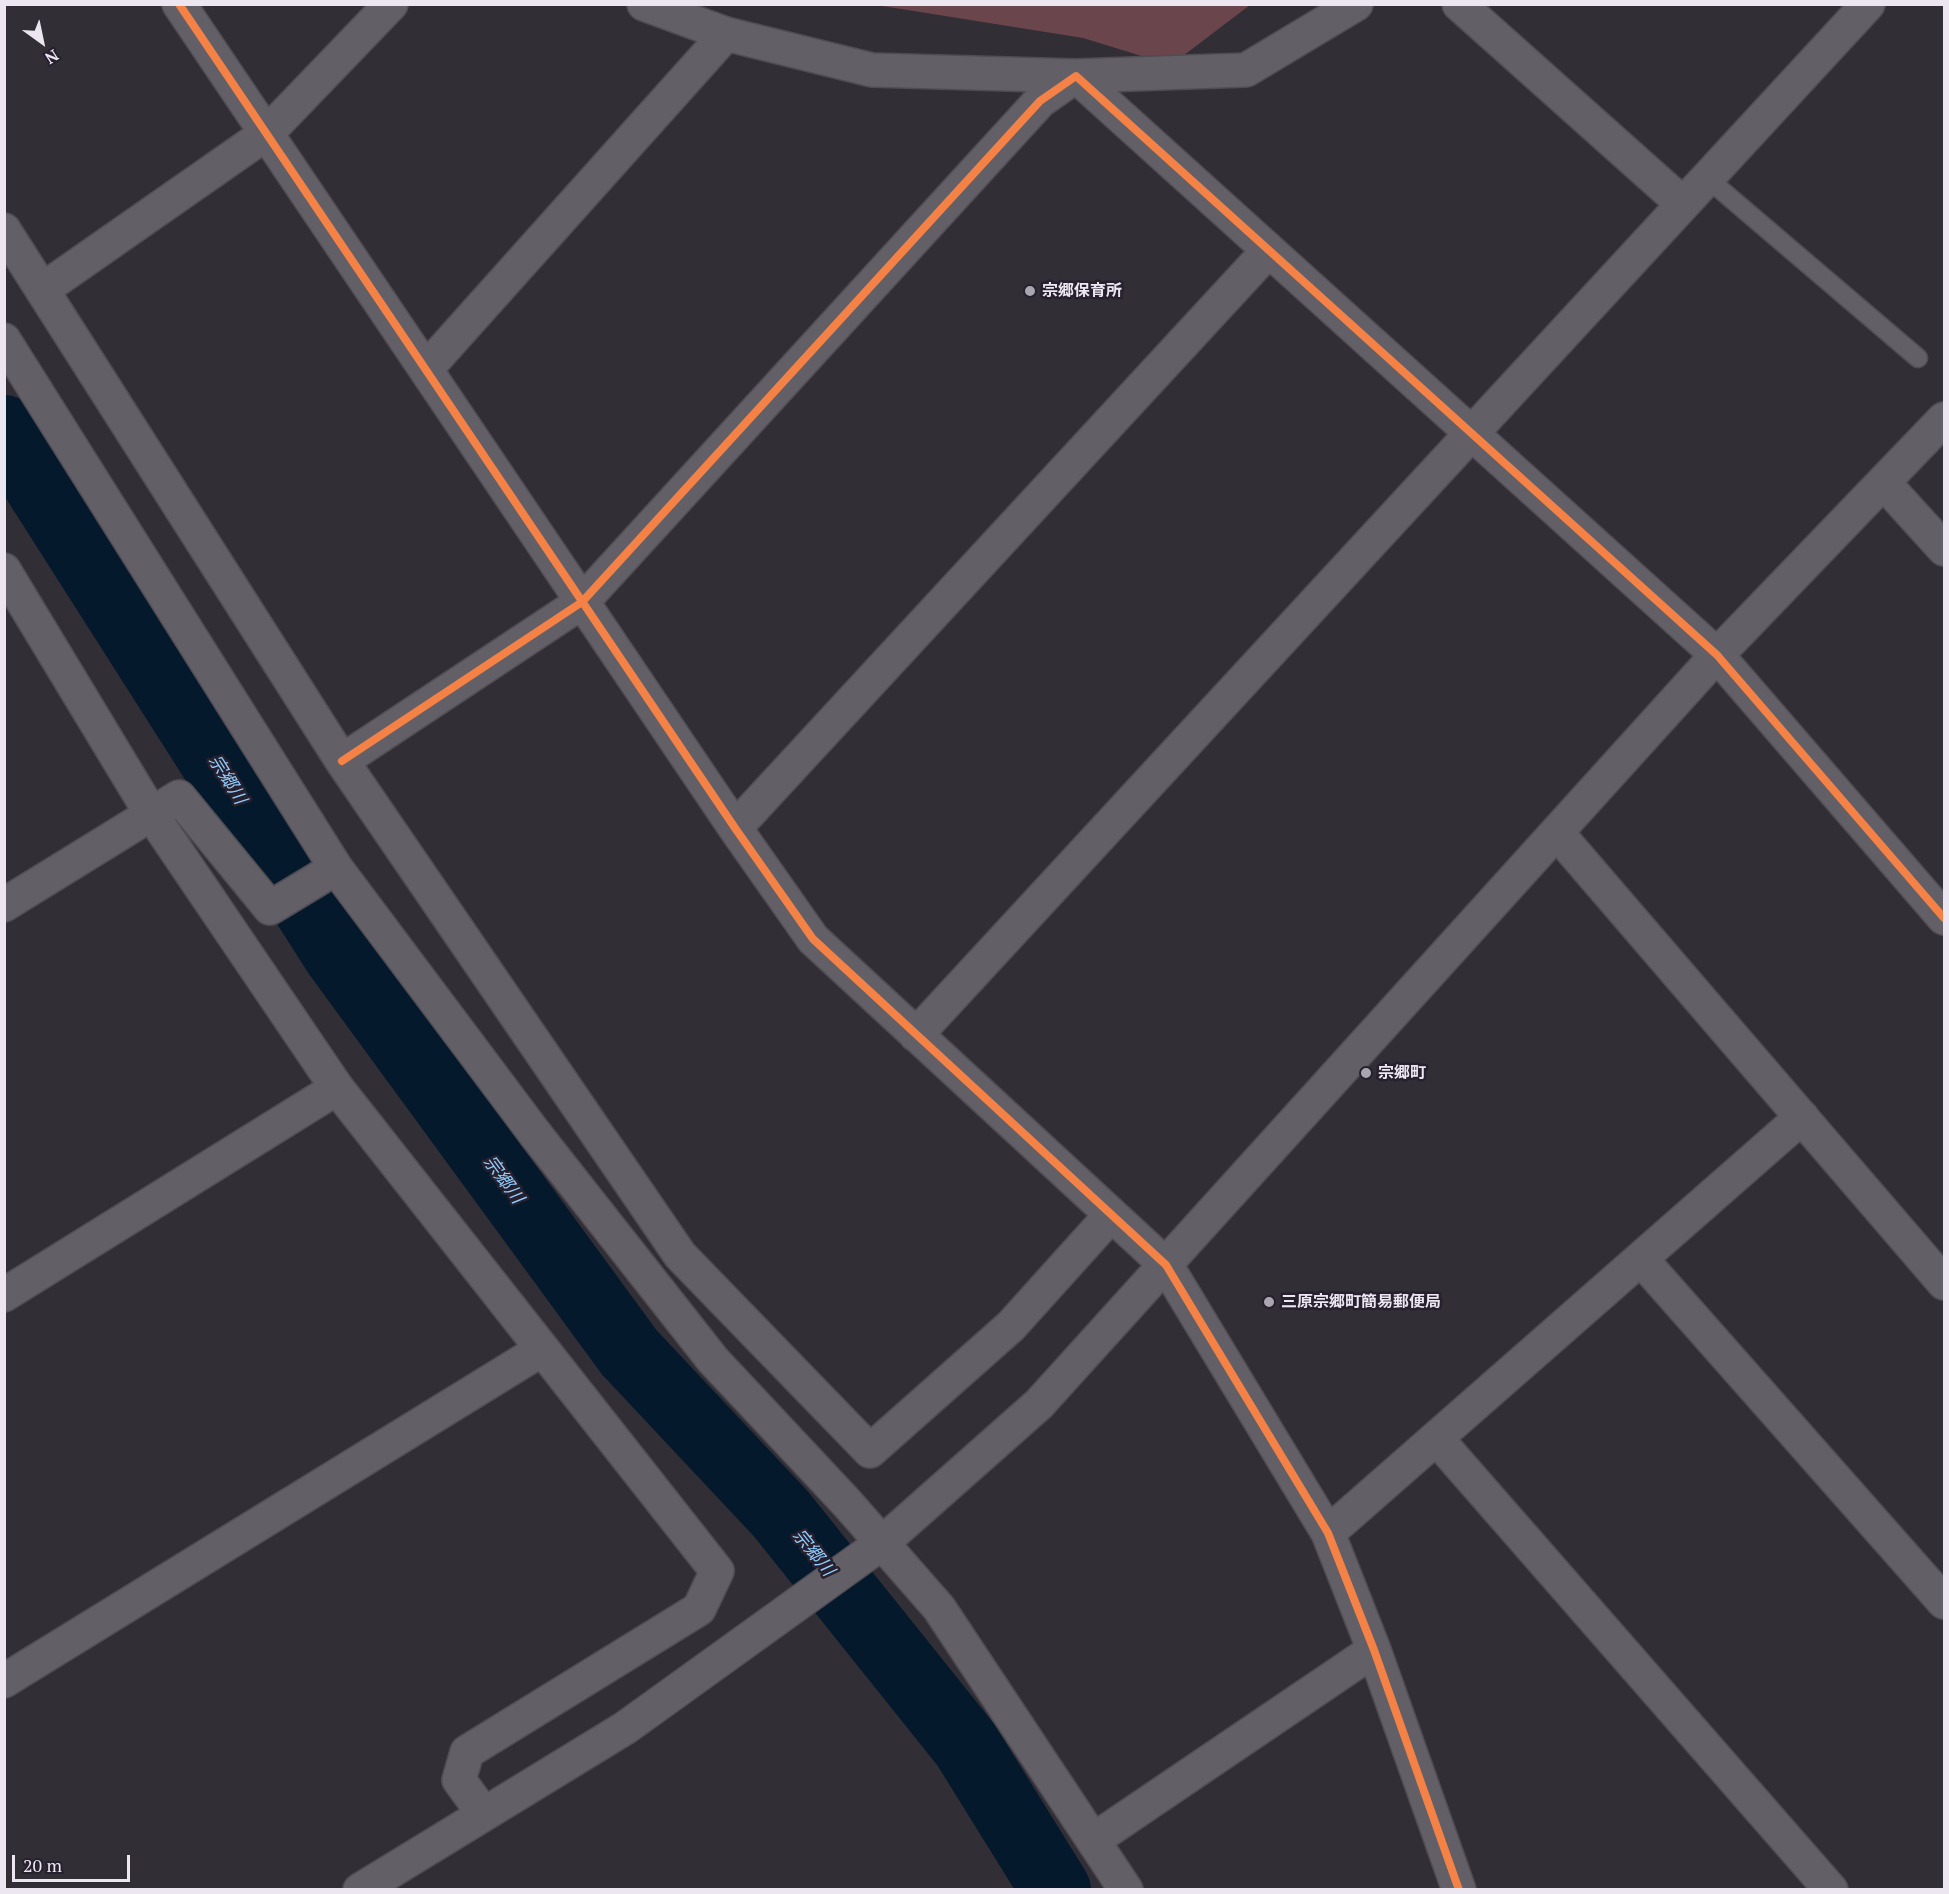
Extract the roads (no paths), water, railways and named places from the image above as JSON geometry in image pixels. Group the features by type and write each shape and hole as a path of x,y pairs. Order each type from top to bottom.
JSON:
{"street":[{"path":"179,4 735,828 813,939 1166,1264 1328,1533 1374,1650 1459,1890"},
{"path":"42,290 267,133 391,4"},
{"path":"644,4 726,34 872,70 1076,76 1246,70 1356,4"},
{"path":"1459,4 1683,204"},
{"path":"916,1035 1868,4"},
{"path":"426,369 726,34"},
{"path":"1076,76 1717,655 1944,918"},
{"path":"342,762 582,602 1040,101 1076,76"},
{"path":"4,230 342,762 680,1255 870,1451 1011,1326 1111,1215"},
{"path":"735,828 1268,251"},
{"path":"4,340 336,868 536,1135 713,1360 882,1542 939,1608 1095,1839 1126,1890"},
{"path":"360,1890 625,1728 882,1542 1039,1404 1558,834 1717,655 1944,419"},
{"path":"1884,483 1944,549"},
{"path":"4,570 152,814 337,1088 717,1571 699,1609 467,1752 459,1780 483,1813"},
{"path":"4,905 179,797 270,908 336,868"},
{"path":"1558,834 1944,1283"},
{"path":"4,1295 337,1088"},
{"path":"1328,1533 1802,1117"},
{"path":"1641,1259 1944,1602"},
{"path":"4,1681 541,1350"},
{"path":"1437,1439 1831,1890"},
{"path":"1095,1839 1374,1650"}],"lane":[{"path":"1707,178 1918,358"}],"waterway":[{"name":"宗郷川","path":"4,430 337,953 629,1352 781,1514 966,1745 1056,1890"}],"place":[{"name":"宗郷保育所","path":"1030,291"},
{"name":"宗郷町","path":"1366,1073"},
{"name":"三原宗郷町簡易郵便局","path":"1269,1302"}]}
